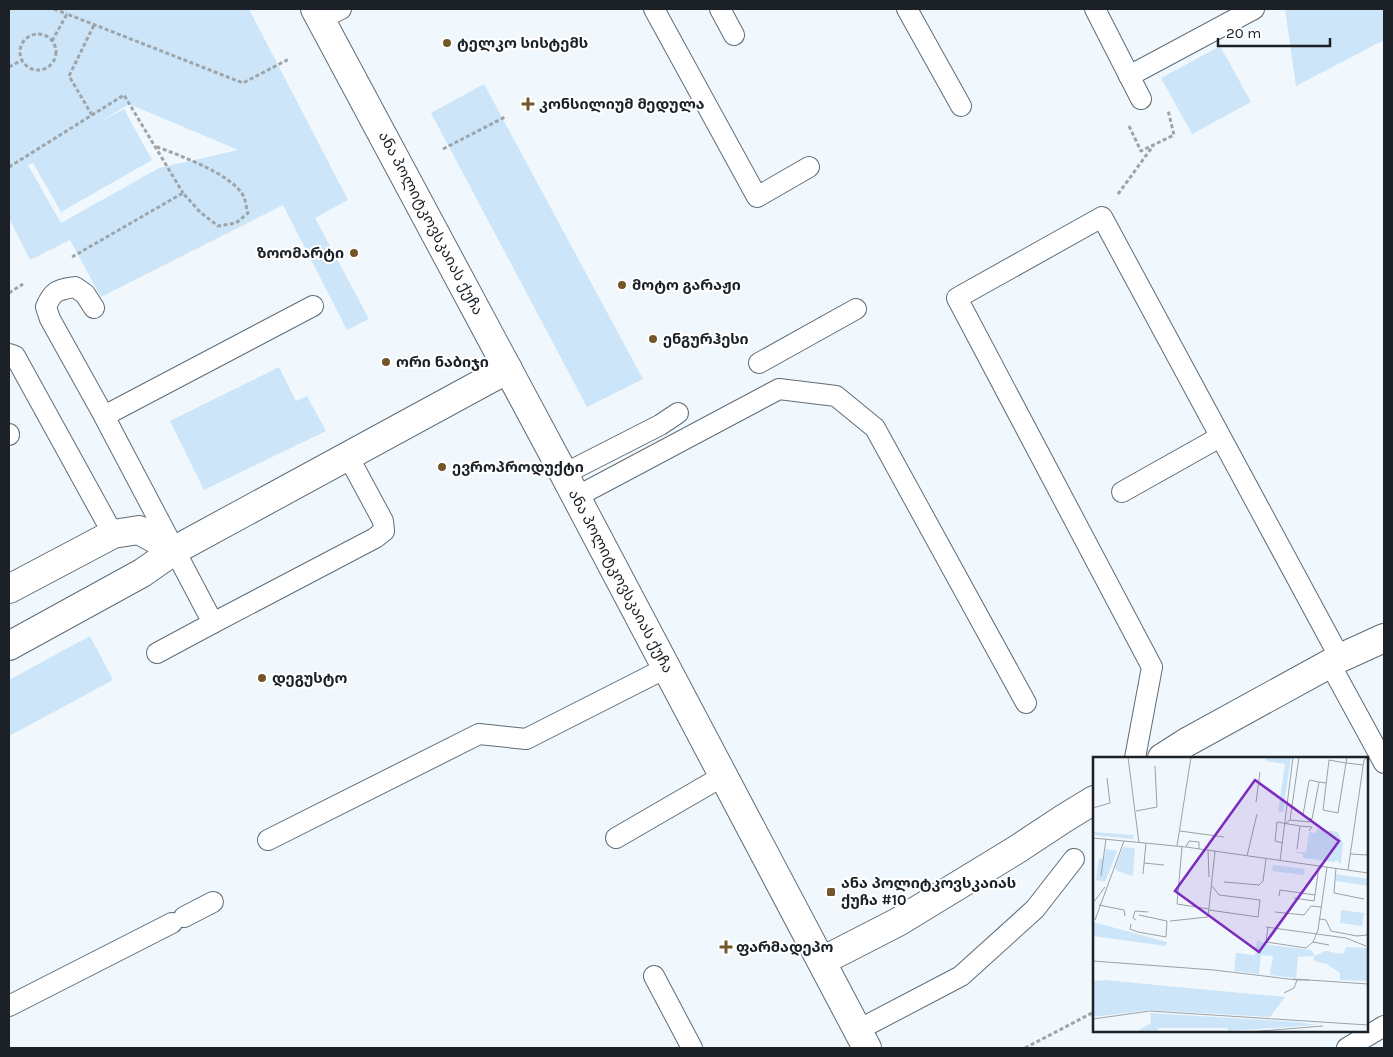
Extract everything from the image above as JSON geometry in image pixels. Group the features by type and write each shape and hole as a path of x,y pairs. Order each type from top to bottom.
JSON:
{"street":[{"name":"ანა პოლიტკოვსკაიას ქუჩა","path":"326,12 508,368 863,1039"},
{"path":"9,646 142,573 175,550 508,368"},
{"path":"9,589 113,534 139,530 175,550"},
{"path":"1164,757 1187,742 1335,661 1384,638"},
{"path":"822,961 898,922 1093,801"}],"lane":[{"path":"654,9 757,197 809,168"},
{"path":"720,9 734,36"},
{"path":"907,9 961,106"},
{"path":"1096,9 1142,99"},
{"path":"1129,76 1254,9"},
{"path":"1135,757 1152,667 957,298 1025,266 1102,217 1220,437 1335,661 1384,763"},
{"path":"94,308 85,294 75,287 62,289 50,295 46,307 50,319 104,416 213,623"},
{"path":"104,416 313,306"},
{"path":"758,363 856,309"},
{"path":"9,354 15,356 113,534"},
{"path":"570,486 779,389 836,396 875,428 1026,703"},
{"path":"570,486 678,413"},
{"path":"1122,492 1220,437"},
{"path":"157,653 375,538 384,531 383,521 348,456"},
{"path":"268,840 479,734 526,739 666,668"},
{"path":"616,838 724,776"},
{"path":"863,1039 961,976 1035,909 1074,859"},
{"path":"9,1006 213,902"},
{"path":"654,976 692,1048"},
{"path":"1347,1048 1384,1026"}],"path":[{"path":"54,9 243,83 289,59"},
{"path":"52,42 67,14"},
{"path":"92,115 69,76 94,24"},
{"path":"42,35 52,42 56,53 47,68 41,70 30,68 22,60 20,49 26,38 42,35"},
{"path":"9,67 22,60"},
{"path":"9,167 124,96 183,193 200,212 218,226 236,223 248,212 243,196 228,180 191,160 155,146"},
{"path":"443,149 505,118"},
{"path":"1102,217 1154,144"},
{"path":"66,260 183,193"},
{"path":"9,293 24,284"},
{"path":"1025,1048 1093,1013"}],"shaded area":[{"path":"9,9 249,9 348,200 315,218 369,319 347,330 283,205 101,297 70,240 30,260 9,218","holes":["129,104 238,150 159,168 61,223 28,165 33,163 61,212 152,160 124,109 97,124"]},
{"path":"1285,9 1384,9 1384,40 1296,86"},
{"path":"1220,46 1251,102 1192,134 1161,78"},
{"path":"484,84 643,379 587,407 431,113"},
{"path":"279,367 296,401 307,396 326,431 204,490 170,421"},
{"path":"90,636 113,680 9,736 9,680"}],"place":[{"name":"ტელკო სისტემს","path":"447,43"},
{"name":"კონსილიუმ მედულა","path":"528,104"},
{"name":"ზოომარტი","path":"354,253"},
{"name":"მოტო გარაჟი","path":"622,285"},
{"name":"ენგურჰესი","path":"653,339"},
{"name":"ორი ნაბიჯი","path":"386,362"},
{"name":"ევროპროდუქტი","path":"442,467"},
{"name":"დეგუსტო","path":"262,678"},
{"name":"ანა პოლიტკოვსკაიას ქუჩა #10","path":"831,892"},
{"name":"ფარმადეპო","path":"726,947"}]}
